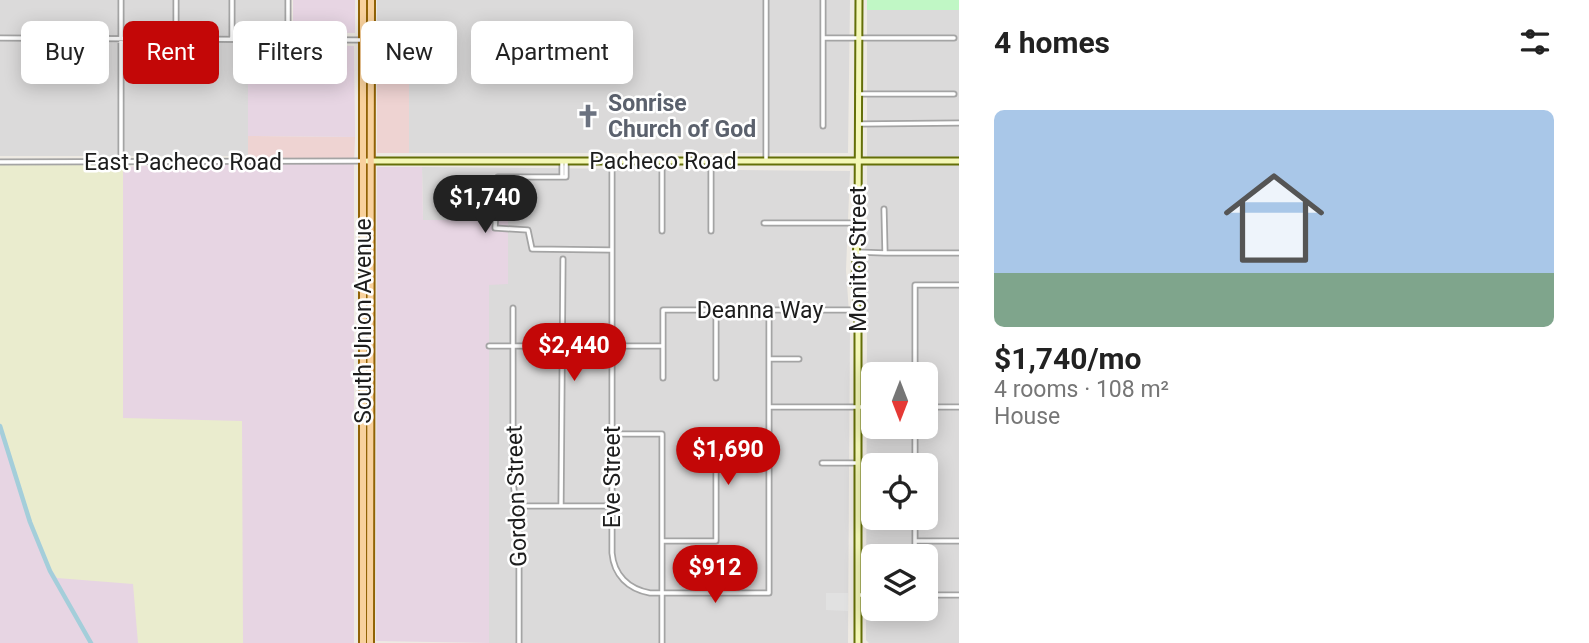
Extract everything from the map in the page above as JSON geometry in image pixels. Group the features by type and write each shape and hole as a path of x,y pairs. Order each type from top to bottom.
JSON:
{"main road":[{"name":"South Union Avenue","path":"367,0 367,21"},
{"name":"South Union Avenue","path":"367,84 370,643"},
{"name":"South Union Avenue","path":"363,643 363,346 371,84"},
{"path":"363,346 367,352 367,381 370,383"},
{"path":"363,412 367,414 367,442 370,451"},
{"path":"363,478 367,485 367,515 370,517"},
{"path":"363,546 367,549 366,575 370,584"}],"street":[{"path":"121,0 121,162"},
{"path":"176,0 176,21"},
{"path":"219,38 232,38 232,0"},
{"path":"288,0 288,21"},
{"path":"766,0 766,161"},
{"path":"823,0 823,126"},
{"name":"Monitor Street","path":"858,643 856,252 859,0"},
{"path":"0,38 121,38"},
{"path":"823,38 954,38"},
{"path":"859,94 954,94"},
{"path":"859,124 959,123"},
{"name":"Pacheco Road","path":"367,161 959,160"},
{"name":"East Pacheco Road","path":"0,162 367,161"},
{"path":"564,161 562,177 498,177 495,181 495,228 528,230 532,249 612,250"},
{"name":"Eve Street","path":"612,161 612,553 616,570 632,587 662,593 768,593 769,433"},
{"path":"662,161 662,231"},
{"path":"711,161 711,231"},
{"path":"884,209 884,253"},
{"path":"764,223 858,223"},
{"path":"856,252 959,253"},
{"path":"561,506 563,259"},
{"path":"915,362 915,285 959,285"},
{"name":"Gordon Street","path":"513,308 513,482 519,527 519,643"},
{"name":"Deanna Way","path":"663,346 663,310 858,310"},
{"path":"716,310 716,378"},
{"path":"662,541 716,541 716,433 769,433 769,310"},
{"path":"489,346 663,346 663,378"},
{"path":"769,359 800,359"},
{"path":"769,407 858,407"},
{"path":"938,407 959,407"},
{"path":"612,434 662,434 662,643"},
{"path":"822,463 858,463"},
{"path":"516,506 612,506"},
{"path":"915,530 915,541 959,541"},
{"path":"938,595 959,595"}],"shaded area":[{"path":"0,0 288,0 288,21 233,21 233,84 249,84 248,156 0,156"},
{"path":"293,0 355,0 355,33 347,33 347,21 293,21"},
{"path":"377,0 850,0 848,153 409,153 409,84 457,84 457,21 377,21"},
{"path":"867,10 959,10 959,643 869,643 866,640 866,621 938,621 938,544 866,544 866,530 938,530 938,453 867,453 867,439 938,439 938,362 867,362 863,268 867,229"},
{"path":"347,46 354,46 355,137 248,136 248,84 347,84"},
{"path":"377,84 409,84 409,153 377,153"},
{"path":"248,136 355,137 354,163 248,162"},
{"path":"248,162 354,163 354,643 0,643 0,167 121,167"},
{"path":"377,167 422,167 423,220 508,220 508,284 489,285 489,643 376,641"},
{"path":"422,167 850,171 846,270 850,327 848,643 489,643 489,284 508,284 508,220 423,220"},
{"path":"826,593 848,593 848,611 826,610"}],"green space":[{"path":"867,0 959,0 959,10 867,10"},
{"path":"0,163 123,165 123,418 242,421 243,643 138,643 133,584 57,578 43,557 0,423"}],"waterway":[{"path":"0,426 30,522 50,571 91,643"}],"place":[{"name":"Sonrise Church of God","path":"588,116"}]}
